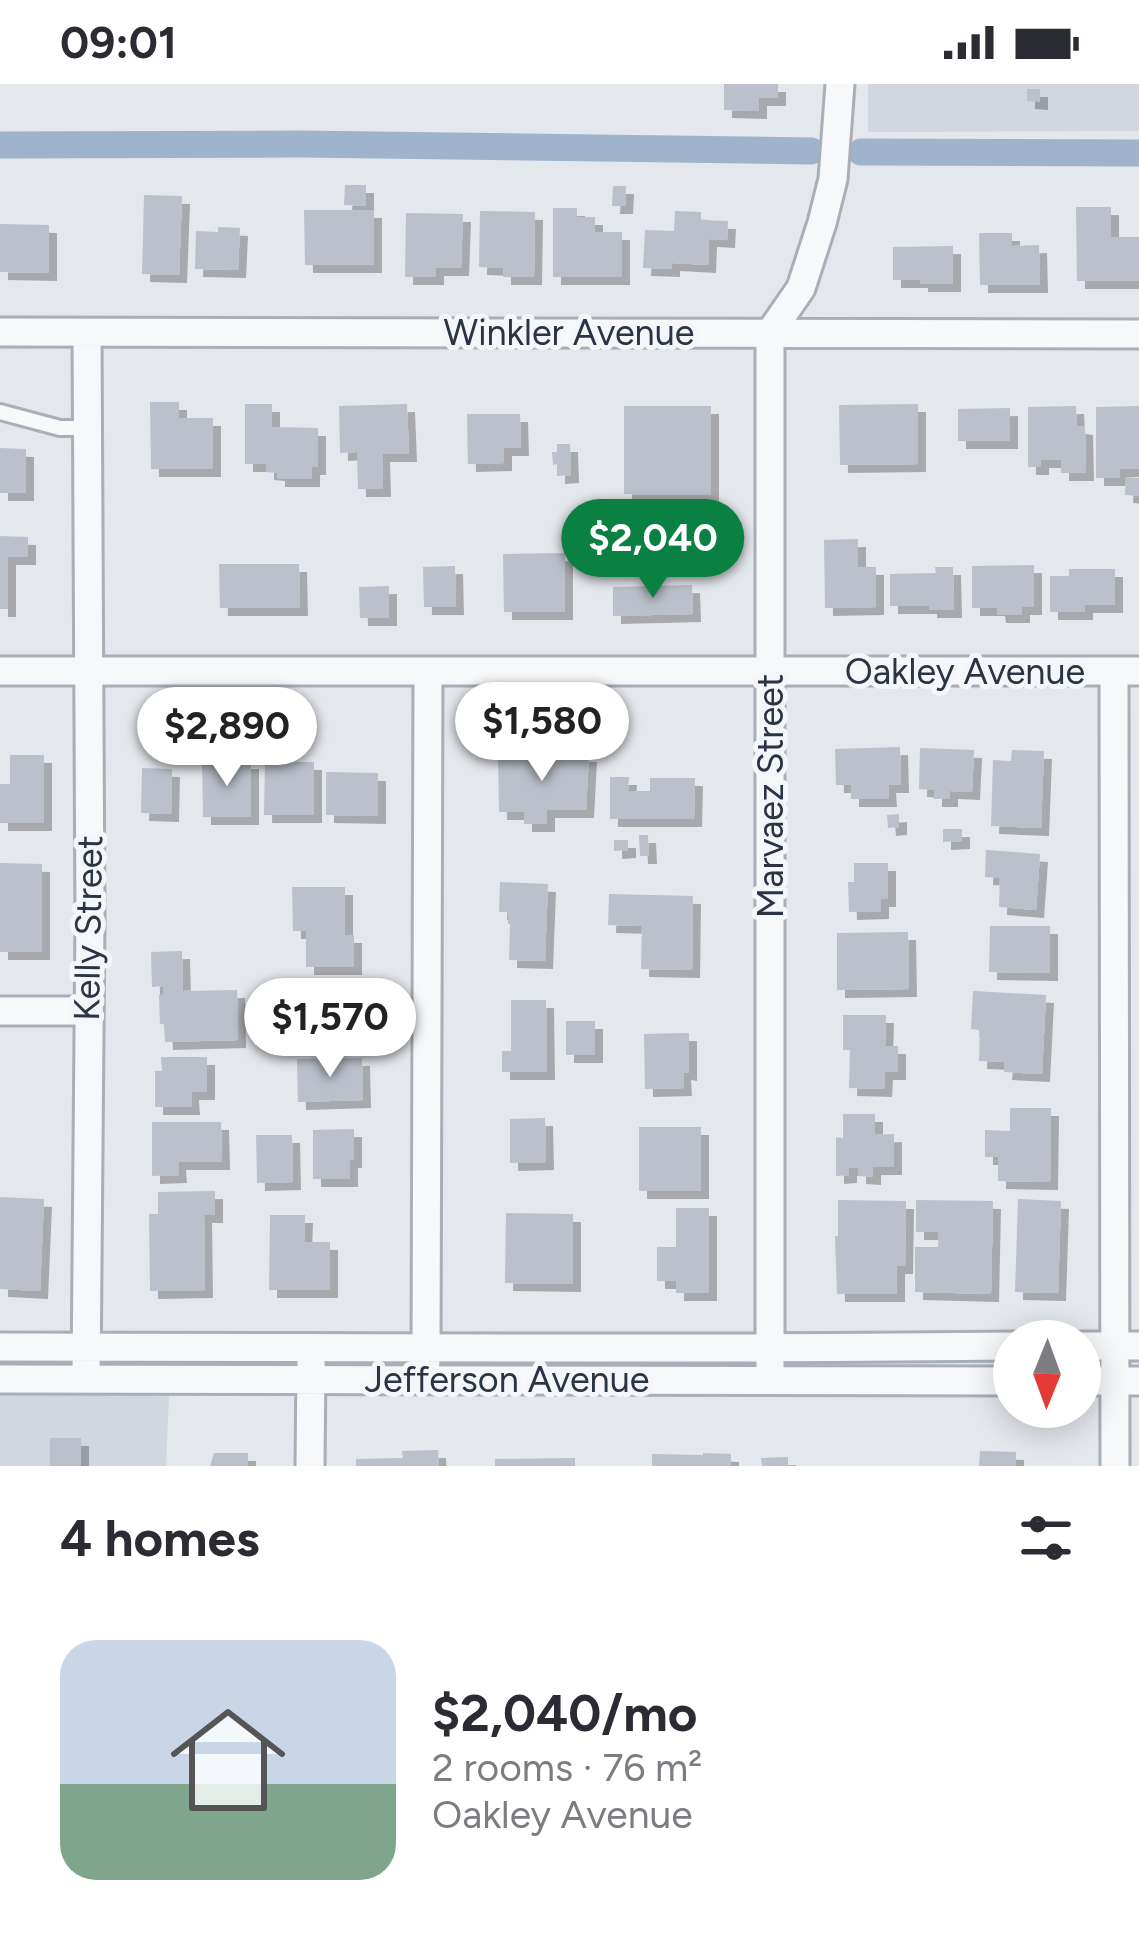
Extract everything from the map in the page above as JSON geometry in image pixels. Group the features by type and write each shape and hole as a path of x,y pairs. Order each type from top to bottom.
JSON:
{"street":[{"path":"770,333 801,288 822,223 833,179 840,84"},
{"name":"Winkler Avenue","path":"0,332 1139,334"},
{"name":"Kelly Street","path":"86,1379 87,333"},
{"name":"Marvaez Street","path":"770,333 770,1379"},
{"name":"Oakley Avenue","path":"0,671 1127,671"},
{"path":"1115,1466 1127,1381 1127,671"},
{"path":"426,1378 428,674"},
{"path":"0,1011 87,1011"},
{"name":"Jefferson Avenue","path":"0,1347 993,1346"},
{"path":"310,1466 311,1347"},
{"name":"Jefferson Avenue","path":"0,1379 993,1381"}],"lane":[{"path":"0,412 60,428 89,428"}],"shaded area":[{"path":"868,84 1139,84 1139,131 868,132"},
{"path":"0,1366 170,1370 166,1466 0,1466"}],"building":[{"path":"724,84 778,84 778,98 759,98 759,111 724,110"},
{"path":"1027,89 1040,89 1040,102 1027,101"},
{"path":"345,185 366,185 366,206 344,205"},
{"path":"613,186 626,186 625,206 612,206"},
{"path":"144,195 182,196 179,275 142,274"},
{"path":"1076,207 1111,207 1111,237 1139,237 1139,281 1077,281"},
{"path":"553,208 577,208 577,217 595,217 595,232 622,232 622,277 553,277"},
{"path":"304,210 374,210 374,265 305,265"},
{"path":"480,211 535,212 534,277 503,277 503,268 479,267"},
{"path":"675,211 701,212 701,220 728,221 727,240 709,239 708,265 672,263 672,269 643,268 645,230 674,231"},
{"path":"406,213 463,214 461,268 436,268 436,277 405,277"},
{"path":"0,224 49,225 49,273 0,272"},
{"path":"218,227 240,228 238,270 195,269 196,231 218,232"},
{"path":"979,233 1012,233 1012,246 1039,245 1040,285 980,285"},
{"path":"953,246 953,284 893,280 893,247"},
{"path":"150,402 179,402 179,418 213,418 213,469 151,469"},
{"path":"245,404 272,404 272,427 318,428 318,467 312,467 312,479 277,479 277,473 266,472 266,464 245,464"},
{"path":"407,404 409,454 382,454 383,489 358,489 357,452 340,453 339,406"},
{"path":"918,404 918,464 840,465 839,405"},
{"path":"624,406 711,406 711,495 624,494"},
{"path":"1076,406 1077,426 1085,427 1086,473 1061,473 1061,460 1041,460 1041,467 1028,467 1028,407"},
{"path":"1139,406 1139,469 1120,469 1120,478 1096,478 1096,407"},
{"path":"1010,408 1010,441 958,441 958,409"},
{"path":"467,414 520,414 521,448 504,448 504,463 468,464"},
{"path":"557,444 570,444 571,475 557,476 552,452 557,452"},
{"path":"0,448 26,449 26,493 0,493"},
{"path":"1126,477 1139,478 1139,496 1125,495"},
{"path":"0,536 28,537 28,557 8,557 8,609 0,609"},
{"path":"858,539 858,567 876,567 876,607 825,608 824,540"},
{"path":"565,553 565,612 504,612 503,554"},
{"path":"219,564 299,564 300,608 220,608"},
{"path":"1034,565 1034,607 1022,607 1022,615 972,608 972,566"},
{"path":"455,566 456,607 424,607 423,567"},
{"path":"935,567 953,567 954,610 890,606 890,574 936,573"},
{"path":"1069,569 1115,569 1115,605 1085,605 1085,612 1050,612 1050,576 1069,576"},
{"path":"692,585 693,614 613,616 613,587"},
{"path":"389,586 389,618 360,618 359,587"},
{"path":"900,747 901,785 888,785 889,799 851,799 851,785 836,785 835,749"},
{"path":"920,748 974,750 972,792 950,791 950,799 934,799 934,790 919,789"},
{"path":"1012,750 1044,751 1041,828 991,826 993,760 1011,761"},
{"path":"498,754 589,754 586,810 547,810 547,824 524,824 524,812 499,812"},
{"path":"10,755 44,755 44,823 0,823 0,784 10,784"},
{"path":"202,761 251,761 251,817 203,817"},
{"path":"265,762 314,762 314,815 264,815"},
{"path":"142,768 172,769 171,814 141,813"},
{"path":"326,772 378,773 378,816 326,815"},
{"path":"610,777 629,777 628,791 650,791 650,778 695,778 694,819 610,819"},
{"path":"899,814 899,827 888,828 887,815"},
{"path":"943,829 962,829 962,841 943,842"},
{"path":"639,835 648,835 649,856 640,856"},
{"path":"614,840 628,840 628,850 614,851"},
{"path":"986,850 1040,854 1036,910 999,907 1000,878 985,877"},
{"path":"0,863 42,864 42,952 0,952"},
{"path":"854,863 888,863 888,899 881,899 881,911 849,912 848,882 854,882"},
{"path":"500,882 548,884 545,961 509,960 510,924 508,912 499,912"},
{"path":"292,887 345,887 345,935 354,935 354,967 306,967 306,931 293,931"},
{"path":"609,894 693,896 692,970 641,969 642,926 608,925"},
{"path":"990,926 1050,926 1050,973 989,972"},
{"path":"908,932 909,989 837,990 837,933"},
{"path":"182,951 183,991 237,990 238,1040 165,1042 164,1024 160,1024 163,986 152,987 151,952"},
{"path":"291,989 322,989 322,1017 292,1017"},
{"path":"973,991 1046,995 1042,1074 1004,1072 1005,1062 979,1061 980,1030 971,1029"},
{"path":"511,1000 546,1000 547,1072 502,1072 502,1051 511,1051"},
{"path":"843,1015 886,1015 885,1046 898,1046 898,1072 885,1072 884,1089 849,1088 850,1050 843,1050"},
{"path":"566,1021 595,1021 595,1055 566,1055"},
{"path":"689,1033 689,1073 683,1072 684,1088 645,1089 644,1034"},
{"path":"161,1057 207,1057 207,1092 191,1092 192,1107 155,1107 155,1071 162,1071"},
{"path":"362,1058 363,1100 298,1102 297,1059"},
{"path":"1010,1108 1051,1108 1050,1182 998,1181 998,1157 985,1157 985,1130 1010,1131"},
{"path":"843,1114 875,1114 875,1135 894,1134 894,1167 873,1167 873,1177 858,1176 858,1168 836,1176 836,1137 843,1138"},
{"path":"545,1118 546,1162 510,1163 510,1119"},
{"path":"152,1122 221,1122 222,1162 178,1162 179,1175 152,1176"},
{"path":"639,1127 701,1127 701,1191 639,1191"},
{"path":"354,1129 350,1179 313,1179 313,1130"},
{"path":"256,1135 292,1135 293,1182 257,1183"},
{"path":"215,1191 215,1215 204,1215 205,1290 150,1291 149,1214 158,1214 158,1192"},
{"path":"0,1197 44,1199 40,1291 0,1289"},
{"path":"1018,1199 1061,1201 1058,1293 1015,1292"},
{"path":"838,1200 906,1201 905,1266 897,1266 897,1294 837,1294"},
{"path":"916,1200 993,1201 991,1294 915,1292 915,1247 938,1247 939,1232 916,1232"},
{"path":"676,1208 709,1208 709,1293 676,1293 676,1281 657,1281 657,1247 676,1247"},
{"path":"506,1213 573,1214 573,1284 505,1283"},
{"path":"270,1215 305,1215 304,1242 330,1242 330,1290 269,1290"},
{"path":"50,1438 81,1438 81,1466 50,1466"},
{"path":"438,1450 439,1466 356,1466 356,1459 403,1458 402,1451"},
{"path":"980,1451 1016,1452 1016,1466 979,1466"},
{"path":"214,1453 248,1453 248,1466 210,1466"},
{"path":"652,1454 731,1454 731,1466 652,1466"},
{"path":"788,1457 788,1466 762,1466 761,1458"},
{"path":"575,1458 575,1466 495,1466 495,1459"}],"waterway":[{"path":"0,145 811,151"},
{"path":"861,152 1139,153"}]}
